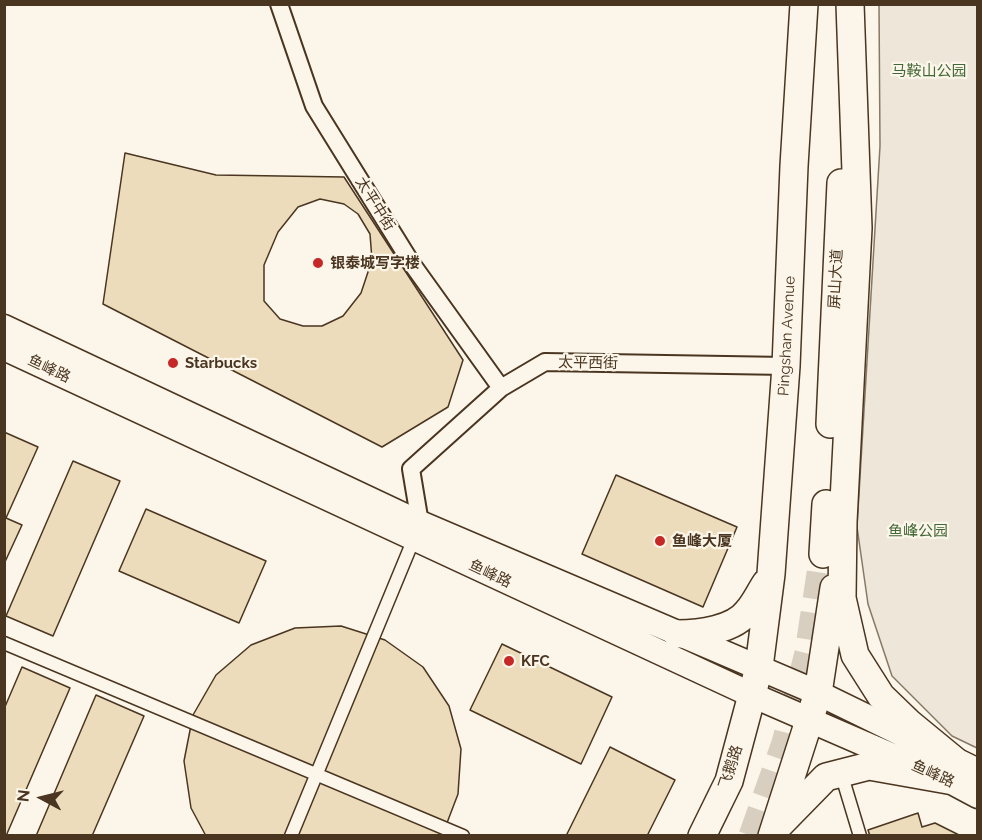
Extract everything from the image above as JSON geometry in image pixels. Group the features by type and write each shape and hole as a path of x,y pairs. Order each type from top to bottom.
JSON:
{"main road":[{"name":"Pingshan Avenue","path":"759,667 771,574 786,366 794,166 804,4"},
{"path":"849,4 858,228 843,521 842,598 855,655 881,696 960,770"},
{"name":"屏山大道","path":"824,554 849,4"},
{"name":"鱼峰路","path":"4,327 752,695 810,720 960,770"},
{"name":"鱼峰路","path":"4,348 417,531 558,581 818,693 960,770 978,796"},
{"path":"773,832 818,693 843,521"},
{"path":"677,634 704,634 726,626 747,614 771,574"},
{"name":"飞鹅路","path":"702,836 729,781 759,667"},
{"path":"773,832 826,777 869,766 960,770"}],"street":[{"name":"太平中街","path":"279,4 314,106 412,264 501,388"},
{"name":"太平西街","path":"417,531 411,470 501,388 545,362 786,366"},
{"path":"291,836 417,531"},
{"path":"4,643 463,836"},
{"path":"841,773 860,836"}],"green space":[{"name":"鱼峰公园","path":"879,5 977,5 977,748 952,736 892,676 868,604 857,527 880,146"}],"building":[{"path":"125,153 216,175 344,177 463,360 448,407 382,447 103,304"},
{"name":"银泰城写字楼","path":"320,199 344,204 358,214 370,234 372,260 361,293 343,316 322,326 303,326 280,319 264,301 264,265 278,232 298,207"},
{"path":"4,432 38,447 6,518 22,525 4,564"},
{"path":"73,461 120,481 53,636 6,616"},
{"name":"鱼峰大厦","path":"616,475 737,527 703,607 582,554"},
{"path":"146,509 266,561 239,623 119,571"},
{"path":"341,626 385,640 423,667 449,706 461,749 458,794 442,836 206,836 191,808 184,761 193,715 216,675 251,645 295,628"},
{"path":"502,644 612,697 581,764 470,710"},
{"path":"22,667 70,688 6,836 4,836 4,709"},
{"path":"96,695 144,716 92,836 36,836"},
{"path":"610,747 675,780 647,836 566,836"},
{"path":"918,813 922,827 935,823 961,836 870,836 868,830"}],"tunnel":[{"path":"752,836 785,743 808,653 823,554"}],"place":[{"name":"银泰城写字楼","path":"318,263"},
{"name":"Starbucks","path":"173,363"},
{"name":"鱼峰大厦","path":"660,541"},
{"name":"KFC","path":"509,661"}],"park label":[{"name":"马鞍山公园","path":"929,71"}]}
